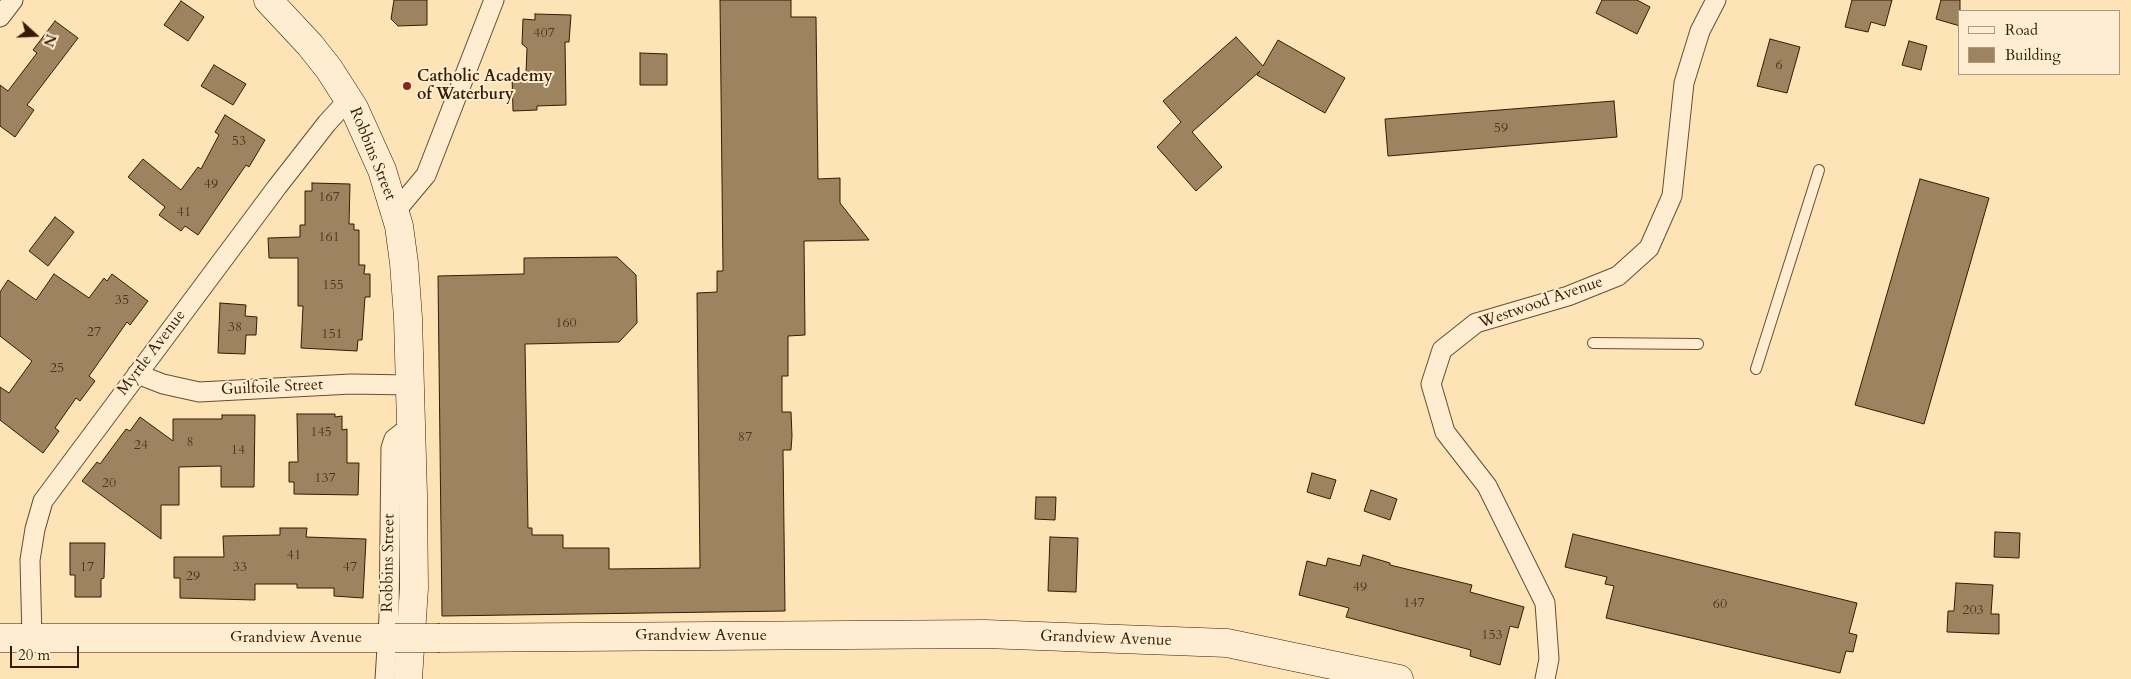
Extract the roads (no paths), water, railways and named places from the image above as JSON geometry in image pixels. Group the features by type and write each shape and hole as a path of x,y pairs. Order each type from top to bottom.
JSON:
{"main road":[{"name":"Robbins Street","path":"268,0 310,46 350,99 380,164 396,212 404,263 412,426 414,588 408,679"},
{"name":"Grandview Avenue","path":"0,638 440,638 985,634 1228,644 1399,679"}],"street":[{"path":"0,17 13,0"},
{"path":"396,212 426,176 494,0"},
{"name":"Westwood Avenue","path":"1545,679 1549,659 1544,603 1487,486 1445,432 1430,384 1442,350 1476,324 1568,296 1618,276 1649,248 1672,196 1684,83 1700,31 1716,0"},
{"name":"Myrtle Avenue","path":"32,638 30,560 35,529 43,501 277,186 327,123 350,99"},
{"name":"Guilfoile Street","path":"137,374 162,384 199,392 351,384 410,385"},
{"name":"Robbins Street","path":"385,679 392,638 390,448 398,434 412,426"}],"lane":[{"path":"1756,369 1819,170"},
{"path":"1593,343 1698,344"}],"place":[{"name":"Catholic Academy of Waterbury","path":"407,86"}]}
